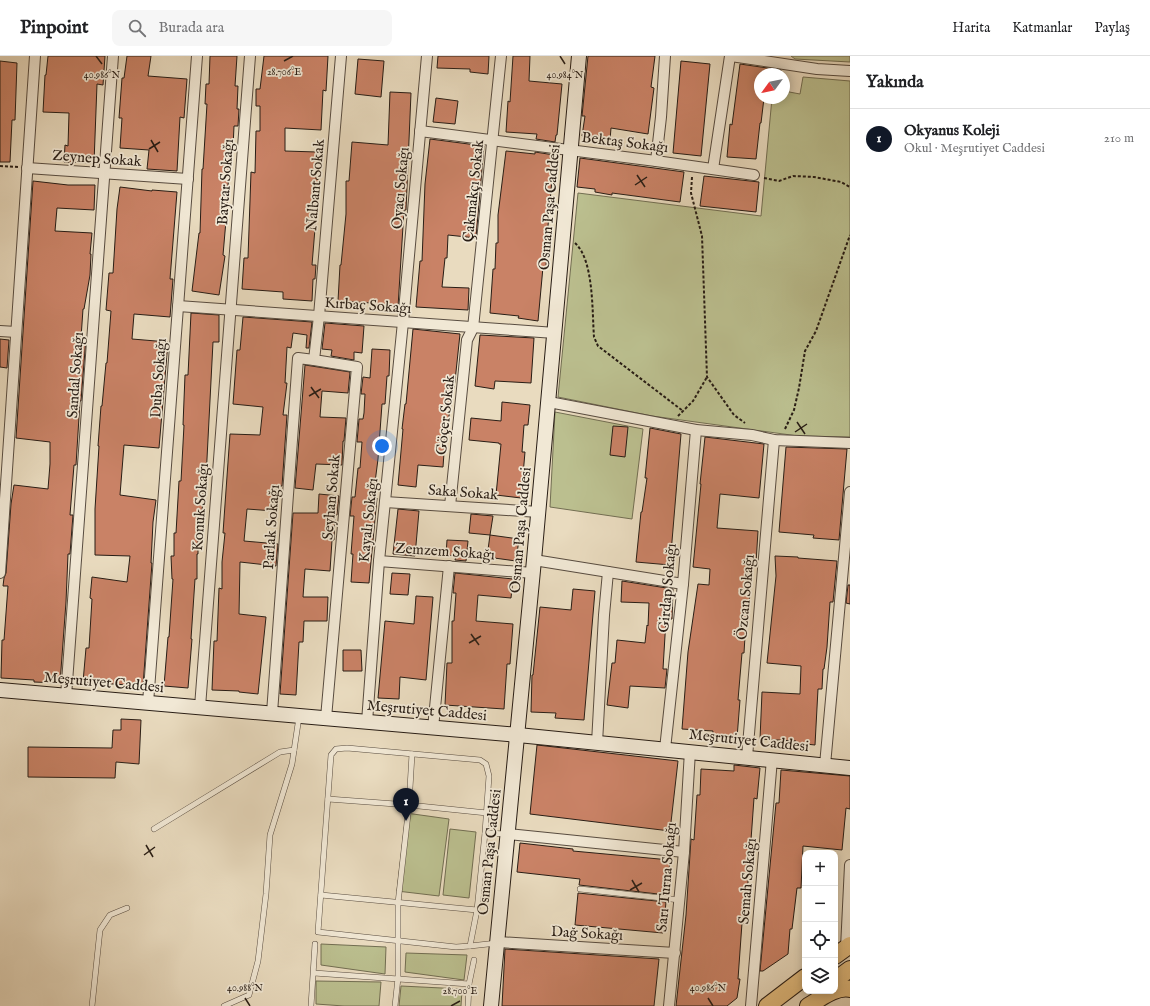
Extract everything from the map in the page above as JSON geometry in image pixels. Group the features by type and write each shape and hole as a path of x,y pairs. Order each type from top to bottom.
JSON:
{"main road":[{"name":"Osman Paşa Caddesi","path":"491,1006 534,567 579,56"},
{"name":"Meşrutiyet Caddesi","path":"0,690 597,742 850,768"},
{"path":"838,978 850,969"},
{"path":"767,1006 802,979"},
{"path":"808,1006 833,992 845,988 850,989"},
{"path":"800,1006 816,994"}],"street":[{"path":"0,573 34,56"},
{"name":"Sandal Sokağı","path":"66,696 113,56"},
{"name":"Duba Sokağı","path":"148,703 198,56"},
{"name":"Baytar Sokağı","path":"230,310 250,56"},
{"name":"Nalbant Sokak","path":"319,316 341,56"},
{"name":"Oyacı Sokağı","path":"403,322 427,56"},
{"name":"Çakmakçı Sokak","path":"473,328 501,56"},
{"path":"656,161 661,117 665,56"},
{"path":"713,169 731,56 817,69 850,72"},
{"name":"Bektaş Sokağı","path":"420,131 754,175"},
{"name":"Zeynep Sokak","path":"27,168 188,179"},
{"name":"Kırbaç Sokağı","path":"178,306 555,333"},
{"name":"Konuk Sokağı","path":"200,707 230,310"},
{"path":"314,360 319,316"},
{"name":"Kayalı Sokağı","path":"367,722 379,561 403,322"},
{"name":"Göçer Sokak","path":"450,506 467,340 473,328"},
{"path":"0,331 16,332"},
{"name":"Parlak Sokağı","path":"272,713 298,358 314,360"},
{"name":"Seyhan Sokak","path":"314,360 358,367 326,718"},
{"path":"549,402 696,430 757,436 774,440 850,443"},
{"name":"Girdap Sokağı","path":"665,749 683,584 696,430"},
{"name":"Özcan Sokağı","path":"747,757 774,440"},
{"path":"826,765 850,492"},
{"name":"Saka Sokak","path":"385,502 539,512"},
{"name":"Zemzem Sokağı","path":"379,561 449,566 534,567 608,572 683,584"},
{"path":"433,728 449,566"},
{"path":"597,742 604,615 608,572"},
{"name":"Sarı Turna Sokağı","path":"669,1006 684,852 690,751"},
{"name":"Semah Sokağı","path":"751,1006 772,759"},
{"path":"508,834 684,852"},
{"path":"844,950 850,865"},
{"name":"Dağ Sokağı","path":"498,942 674,953"}],"lane":[{"path":"224,1006 248,995 258,961 266,894 270,835 292,764 300,716"},
{"path":"470,946 477,910 487,813 490,776 486,764 480,760 347,748 336,749 331,755 318,932 456,947 470,946 498,942"},
{"path":"154,829 280,752 294,750"},
{"path":"395,1006 398,978 398,903 409,805 412,754"},
{"path":"328,799 487,813"},
{"path":"485,833 508,834"},
{"path":"580,889 680,900"},
{"path":"321,895 477,910"},
{"path":"92,1006 100,930 110,916 128,908"},
{"path":"311,1006 315,944"},
{"path":"468,1006 469,984 474,960"},
{"path":"314,973 469,984"}],"path":[{"path":"0,166 27,168"},
{"path":"672,425 693,401 707,377 702,236 691,193 693,166"},
{"path":"754,175 779,181 794,176 814,177 841,182 850,187"},
{"path":"563,234 577,244 589,269 594,337 598,346 683,411"},
{"path":"774,440 785,429 794,410 799,388 804,351 816,331 850,235"},
{"path":"707,377 734,415 751,427 757,436"}],"green space":[{"path":"791,56 850,56 850,62 795,59"},
{"path":"803,77 850,81 850,437 798,436 652,416 558,397 578,193 761,216 771,104 790,104 790,92 800,94"},
{"path":"555,412 643,429 632,519 550,507"},
{"path":"406,813 449,819 439,896 397,891"},
{"path":"450,829 476,832 469,898 443,895"},
{"path":"321,944 386,947 385,974 321,965"},
{"path":"406,953 467,955 464,980 405,972"},
{"path":"316,981 381,982 379,1006 316,1004"},
{"path":"401,986 462,989 461,1006 399,1006"}],"building":[{"path":"48,56 105,56 103,85 97,84 94,163 64,162 65,145 68,146 69,113 43,112 45,75"},
{"path":"127,56 151,56 148,76 187,79 184,118 180,117 177,171 147,169 149,150 120,148 122,118 119,118 122,78 124,78"},
{"path":"210,56 237,56 235,86 238,86 237,109 239,109 238,126 234,126 233,148 231,148 230,167 229,166 223,255 225,256 219,295 192,291 200,233 202,169 207,104 205,104 206,84 209,84"},
{"path":"264,56 328,56 326,91 323,90 321,130 285,128 285,151 317,152 316,179 319,180 312,265 316,265 315,279 313,279 312,301 283,299 283,292 242,289 244,258 248,258 251,172 255,173 256,131 260,131 260,106 256,106 256,89 260,89"},
{"path":"438,56 489,56 488,74 470,72 470,69 437,68"},
{"path":"513,56 530,56 529,81 562,84 555,142 536,139 537,134 506,132 508,101 510,102"},
{"path":"588,56 655,56 651,87 654,88 648,134 611,128 610,140 582,136 585,116 582,116"},
{"path":"358,59 384,61 381,97 355,94"},
{"path":"0,61 17,63 15,120 12,120 10,162 0,162"},
{"path":"681,61 710,64 701,156 673,153"},
{"path":"740,64 767,68 754,68 754,104 763,104 756,159 727,157 730,124 732,125"},
{"path":"390,92 411,93 406,210 404,210 398,307 372,306 372,303 338,301 340,265 346,214 346,181 349,181 352,142 388,145"},
{"path":"436,98 458,101 455,124 433,122"},
{"path":"430,139 484,146 476,238 448,235 447,258 445,258 442,287 469,288 468,310 416,307 420,261 422,261 425,184"},
{"path":"506,151 535,154 535,152 554,155 546,267 543,267 538,321 518,318 519,316 490,313 493,269 495,269 496,243 498,243 498,215"},
{"path":"580,158 684,172 680,202 612,193 612,195 595,192 595,189 577,187"},
{"path":"704,176 759,182 756,212 700,206"},
{"path":"33,181 68,185 95,185 94,210 57,208 55,231 92,233 90,275 83,309 81,338 86,338 76,465 74,465 70,515 73,515 70,554 68,554 60,683 1,678 2,640 4,640 8,586 3,586 6,573 11,504 14,485 48,489 50,464 50,442 16,438"},
{"path":"120,187 177,192 170,279 173,279 170,317 134,314 132,339 168,342 159,448 124,445 120,495 156,500 153,522 152,563 143,686 83,682 86,648 89,648 92,577 127,582 130,556 95,555 95,509 98,446 111,311 106,310 109,273 113,273 117,209"},
{"path":"191,313 219,315 219,342 213,342 206,478 204,478 201,531 198,531 197,579 195,579 188,688 164,686 173,579 171,556 174,556 174,533 176,533 179,481 181,481 185,375 188,375"},
{"path":"243,317 312,322 309,348 306,348 307,335 293,333 291,348 287,347 285,383 287,383 283,415 287,415 282,486 276,486 274,511 247,509 244,541 278,544 276,566 240,562 239,614 266,617 258,694 239,691 212,690 214,641 217,641 219,588 222,589 222,562 225,533 223,533 230,434 260,435 263,407 233,404 237,350 240,350"},
{"path":"325,323 364,326 362,353 354,352 354,360 331,356 332,350 322,349"},
{"path":"413,329 460,334 455,381 445,439 443,467 418,465 416,487 398,485 402,429 406,404"},
{"path":"480,335 534,338 531,383 495,381 494,389 475,386"},
{"path":"0,339 9,340 7,368 0,367"},
{"path":"372,349 390,350 389,376 387,376 385,404 382,404 378,459 373,498 377,498 369,583 351,582 353,554 351,554 354,516 350,516 352,497 355,497 358,468 360,468 362,442 357,442 359,419 363,419 364,413 365,394 361,394 363,377 370,378"},
{"path":"305,365 350,372 348,393 322,391 320,417 346,418 342,465 316,464 313,490 295,488"},
{"path":"502,402 530,405 528,425 524,425 522,452 525,452 521,498 496,495 501,444 469,440 471,418 501,421"},
{"path":"613,426 628,427 625,457 610,455"},
{"path":"650,428 681,434 670,565 636,562 641,512 647,478 645,478"},
{"path":"705,437 764,444 759,498 720,494 717,528 758,531 756,563 753,563 749,603 747,603 744,653 742,653 738,700 740,700 737,738 712,736 713,731 682,729 688,652 698,584 709,585 710,569 693,567"},
{"path":"786,447 847,449 839,540 813,538 814,535 779,532"},
{"path":"319,494 339,496 337,515 335,515 334,540 332,540 330,571 305,569 303,597 328,597 327,621 304,621 303,642 299,642 296,695 280,694 293,513 318,513"},
{"path":"398,509 419,511 415,556 393,554"},
{"path":"471,514 493,516 490,535 469,533"},
{"path":"490,535 519,539 516,561 487,557"},
{"path":"447,540 468,541 466,561 455,560 456,556 446,555"},
{"path":"775,556 837,561 833,602 830,602 822,689 818,689 815,745 796,743 796,741 760,739 762,692 800,694 801,666 767,663 776,576"},
{"path":"392,573 410,574 408,595 390,594"},
{"path":"455,573 513,579 511,598 478,595 476,621 513,624 510,664 507,664 504,709 445,705 447,663 452,663 452,621 454,621 456,593 453,593"},
{"path":"622,581 673,589 672,619 666,619 663,669 667,669 665,688 630,686 628,708 607,705 612,663 615,663 617,640 645,643 647,625 648,626 649,603 621,602"},
{"path":"848,585 850,585 850,604 846,603"},
{"path":"573,589 595,591 584,720 555,718 556,713 531,712 532,675 540,607 571,610"},
{"path":"416,596 433,597 426,680 400,677 399,699 378,698 385,621 414,624"},
{"path":"343,650 361,650 362,671 343,671"},
{"path":"121,719 141,720 139,764 116,762 115,778 28,777 28,747 112,748 113,730 121,730"},
{"path":"537,745 678,761 670,831 530,814"},
{"path":"734,765 760,768 757,799 754,798 745,924 742,923 738,979 740,979 737,998 727,1006 676,1006 686,915 691,839 694,840 697,795 700,795 701,769 734,771"},
{"path":"781,770 850,776 850,809 846,808 842,850 803,846 801,888 797,888 792,929 790,929 788,954 763,971 760,971 776,803 779,803"},
{"path":"520,843 573,849 573,851 670,860 667,895 579,885 580,879 517,872"},
{"path":"578,893 666,902 663,933 575,925"},
{"path":"505,949 659,959 654,1006 502,1006"}],"place":[{"name":"Okyanus Koleji","path":"406,821"}]}
